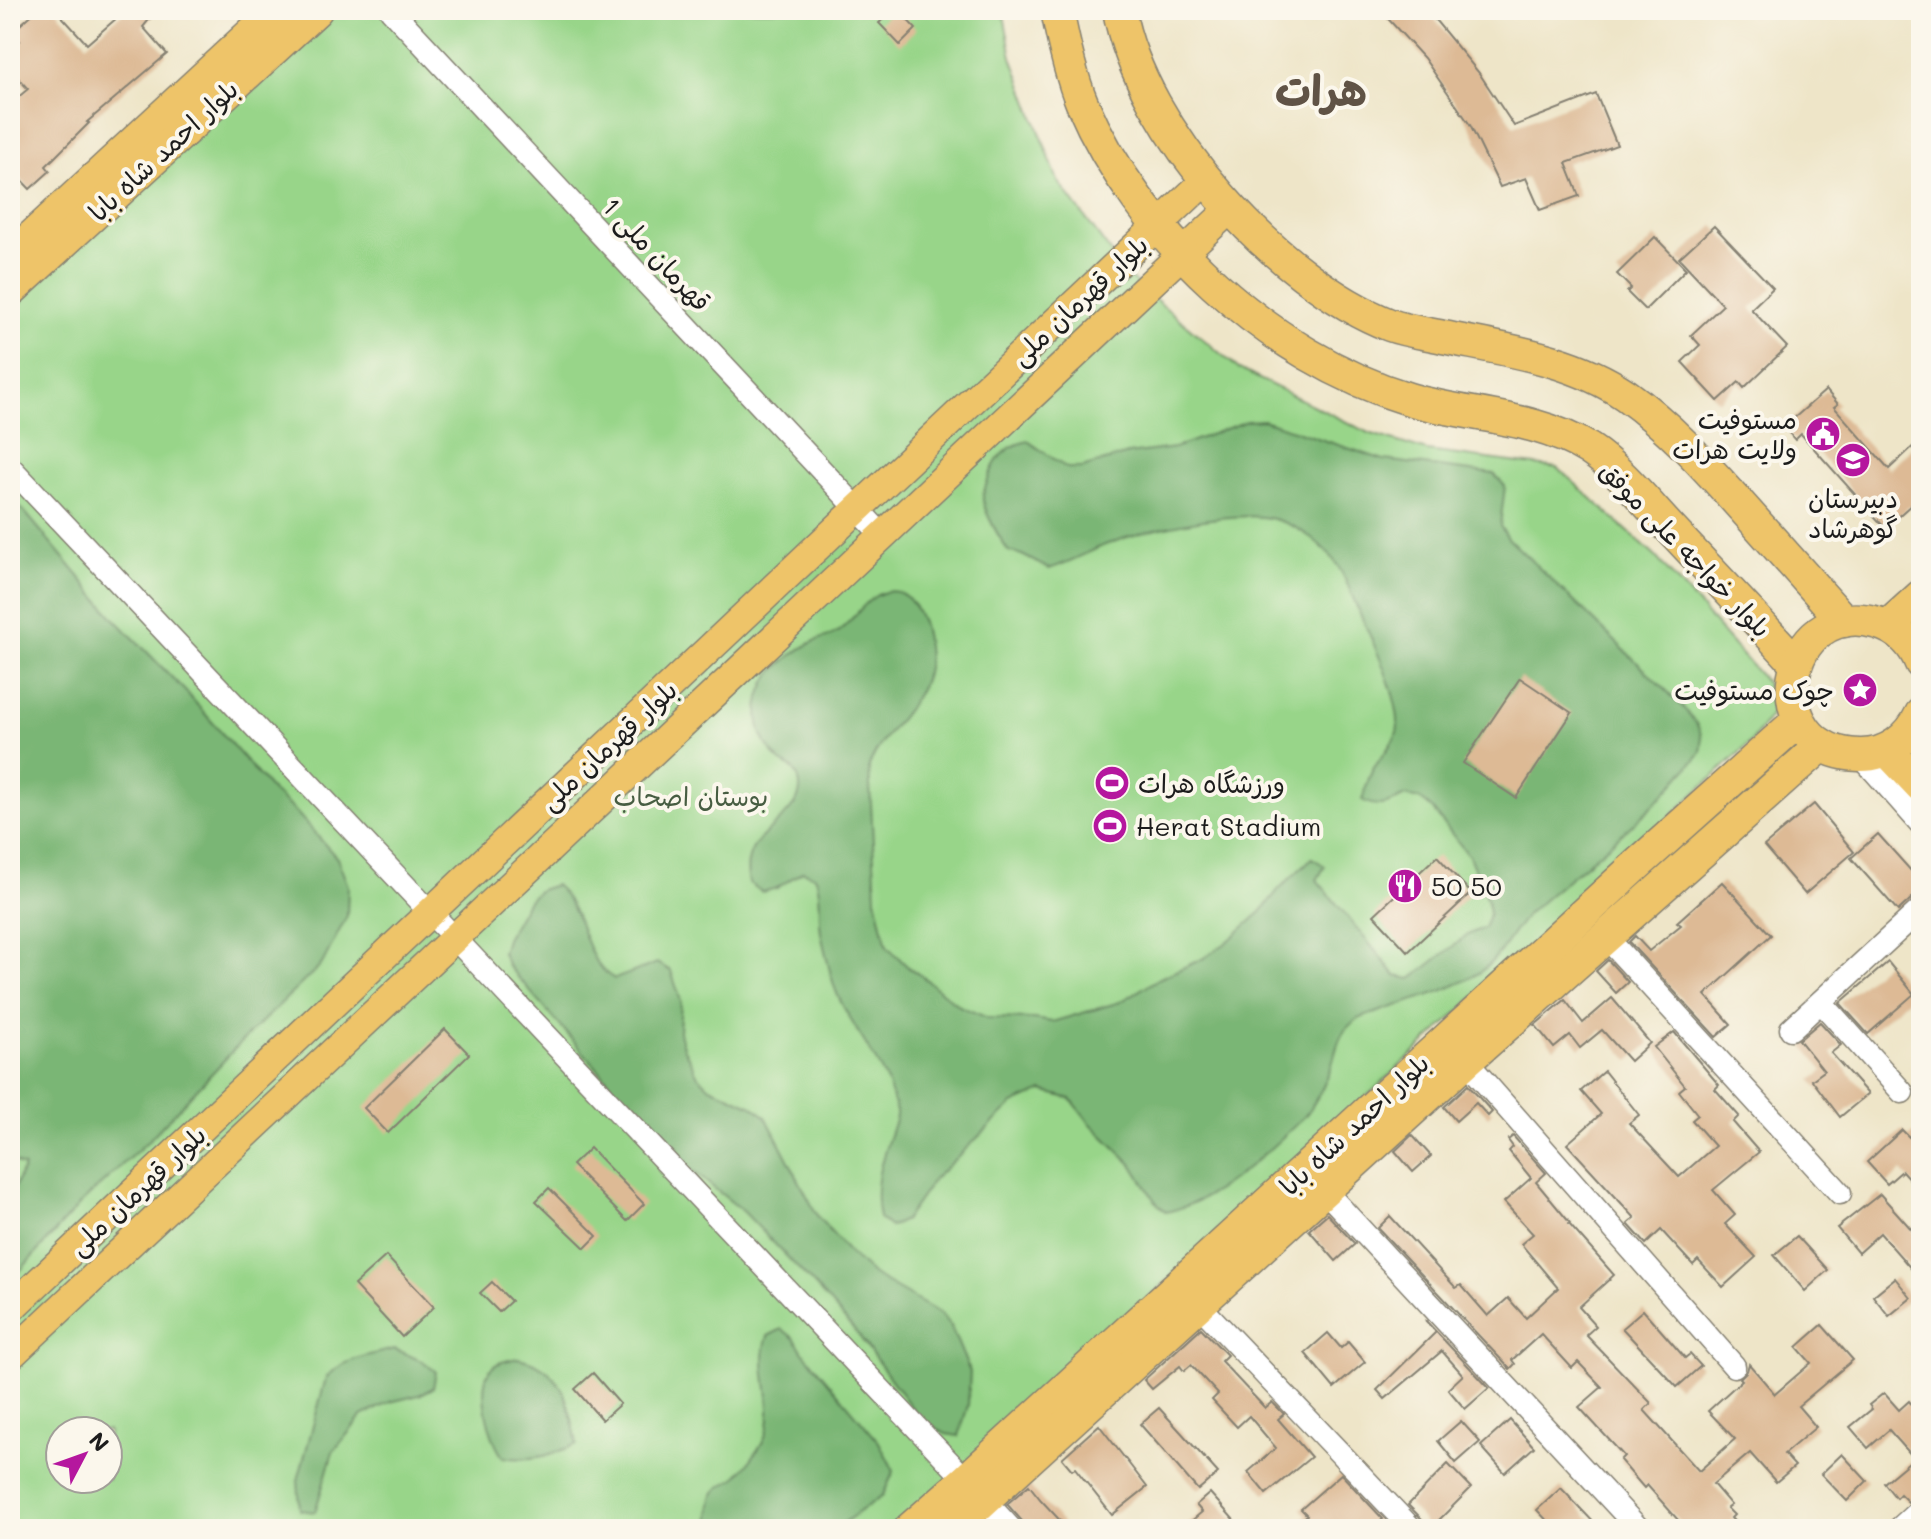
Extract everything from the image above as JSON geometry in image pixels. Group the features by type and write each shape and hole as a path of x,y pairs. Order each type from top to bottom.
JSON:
{"highway":[{"name":"بلوار احمد شاه بابا","path":"10,257 277,10"},
{"name":"بلوار احمد شاه بابا","path":"10,291 316,10"},
{"name":"بلوار خواجه علی موفق","path":"1057,10 1081,101 1125,184 1183,253 1234,302 1287,341 1349,376 1409,399 1540,427 1589,449 1624,478 1795,662"},
{"path":"1119,10 1144,83 1177,141 1231,208 1287,262 1336,298 1392,326 1520,352 1577,368 1626,395 1694,453 1844,621"},
{"path":"1888,626 1921,596"},
{"path":"1919,654 1904,637 1888,626 1866,620 1844,621 1823,629 1807,644 1795,662 1791,681 1792,701 1799,720 1822,745 1841,753 1900,740 1921,786"},
{"name":"بلوار احمد شاه بابا","path":"952,1529 976,1491 1639,863 1799,720"},
{"name":"بلوار احمد شاه بابا","path":"910,1529 976,1491 1199,1305 1466,1061 1822,745"}],"main road":[{"name":"بلوار قهرمان ملی","path":"10,1309 1206,180"},
{"path":"10,1356 1231,208"}],"street":[{"name":"قهرمان ملی 1","path":"391,10 883,536"},
{"path":"10,467 1011,1529"},
{"path":"1900,740 1921,824"},
{"path":"1791,1029 1921,909"},
{"path":"1606,937 1840,1193"},
{"path":"1821,1002 1902,1092"},
{"path":"1466,1061 1734,1366"},
{"path":"1324,1190 1639,1529"},
{"path":"1199,1305 1412,1529"},
{"path":"1899,1529 1921,1509"}],"green space":[{"name":"بوستان اصحاب","path":"323,10 1003,10 1012,57 1058,181 1130,278 1239,369 1369,433 1427,451 1558,468 1655,556 1766,682 1772,713 1752,741 898,1529 10,1529 10,302"},
{"path":"1263,420 1384,460 1494,474 1505,486 1500,526 1509,539 1688,713 1701,734 1701,751 1647,811 1525,917 1483,970 1445,990 1358,1019 1350,1025 1341,1037 1323,1086 1305,1116 1241,1173 1205,1197 1166,1212 1155,1201 1132,1164 1090,1123 1071,1099 1042,1091 1013,1104 933,1180 905,1220 890,1227 879,1218 877,1194 879,1172 896,1112 886,1080 834,985 821,930 816,877 803,871 777,888 762,892 749,883 747,867 756,844 791,809 800,791 794,770 772,752 762,733 758,713 766,682 788,658 810,643 840,630 874,597 889,591 901,594 911,602 924,630 928,661 922,686 882,742 869,766 876,898 887,946 909,968 959,1006 988,1018 1052,1022 1120,1002 1226,943 1261,912 1279,889 1312,858 1325,866 1317,880 1396,976 1411,979 1469,934 1484,928 1489,914 1487,900 1469,856 1432,809 1420,799 1405,796 1383,805 1362,800 1372,771 1396,735 1397,709 1386,674 1346,580 1337,564 1314,540 1295,527 1273,519 1213,519 1122,539 1049,569 1008,551 984,506 983,494 1001,455 1028,441 1067,468 1082,468 1128,454 1174,448 1247,421"},
{"path":"10,499 24,511 114,618 187,693 273,792 296,812 337,858 348,886 347,916 322,964 245,1038 150,1139 80,1204 10,1282 10,1196 24,1167 10,1160"},
{"path":"555,885 573,910 596,961 604,971 615,979 657,963 671,971 681,1001 679,1032 698,1076 710,1087 753,1106 766,1117 818,1217 850,1254 873,1275 941,1314 951,1327 970,1372 968,1405 959,1436 946,1434 920,1419 859,1336 818,1289 744,1212 674,1156 508,966 502,953 506,939 528,900 540,890"},
{"path":"782,1329 795,1339 879,1442 894,1471 883,1495 835,1529 709,1529 714,1494 742,1471 764,1439 769,1413 765,1349 768,1336"},
{"path":"395,1349 424,1362 436,1372 433,1388 390,1402 362,1416 333,1452 315,1512 300,1510 298,1480 326,1378 349,1362"},
{"path":"518,1358 546,1369 555,1378 567,1401 577,1444 541,1456 523,1459 503,1457 487,1415 484,1390 489,1371 495,1365"}],"building":[{"path":"37,10 56,10 87,44 126,10 157,10 143,27 167,54 87,122 46,166 50,171 30,189 10,168 10,104 28,89 10,69 10,50 20,41 12,32"},
{"path":"893,10 898,10 916,29 900,45 879,23"},
{"path":"1380,10 1427,10 1479,73 1514,126 1596,94 1617,145 1566,163 1579,196 1540,210 1526,178 1500,187 1470,125 1424,58"},
{"path":"1714,226 1773,288 1751,309 1787,347 1744,388 1739,382 1718,401 1682,362 1700,345 1691,335 1723,305 1679,258"},
{"path":"1655,237 1686,269 1645,310 1627,292 1631,288 1617,274"},
{"name":"دبیرستان گوهرشاد","path":"1826,390 1838,404 1834,407 1889,469 1921,439 1921,496 1885,528 1801,434 1795,440 1784,427"},
{"path":"1520,678 1572,713 1516,798 1463,763"},
{"path":"1814,804 1854,852 1805,894 1764,846"},
{"path":"1878,834 1921,882 1921,895 1912,898 1898,911 1851,858"},
{"path":"1437,856 1471,893 1408,952 1374,915"},
{"path":"1722,882 1771,935 1705,995 1731,1024 1716,1037 1629,942 1635,936 1649,951 1681,925 1677,922"},
{"path":"1608,960 1628,982 1616,993 1596,971"},
{"path":"1888,962 1914,994 1868,1034 1840,1003"},
{"path":"1612,998 1650,1043 1630,1061 1602,1030 1580,1048 1570,1035 1554,1048 1535,1025 1565,1000 1583,1023"},
{"path":"1820,1022 1841,1045 1831,1053 1868,1094 1840,1117 1812,1080 1824,1071 1799,1040"},
{"path":"445,1029 469,1054 388,1133 364,1108"},
{"path":"1674,1032 1719,1085 1715,1089 1739,1116 1733,1122 1759,1152 1713,1190 1735,1215 1725,1224 1756,1257 1723,1287 1698,1260 1693,1265 1661,1230 1646,1244 1628,1224 1635,1218 1567,1144 1601,1114 1581,1091 1604,1071 1639,1115 1629,1123 1679,1177 1715,1146 1692,1120 1698,1115 1679,1091 1685,1086 1654,1047"},
{"path":"1468,1085 1492,1112 1488,1116 1476,1103 1456,1121 1444,1107"},
{"path":"1921,1126 1921,1192 1902,1171 1887,1184 1867,1162 1902,1130 1909,1137"},
{"path":"1412,1135 1431,1156 1413,1172 1395,1151"},
{"path":"1513,1136 1546,1173 1536,1182 1614,1275 1579,1307 1596,1326 1586,1335 1651,1403 1644,1410 1699,1471 1735,1439 1708,1411 1742,1380 1740,1378 1749,1364 1775,1394 1811,1363 1797,1347 1822,1325 1853,1360 1798,1406 1816,1427 1784,1454 1795,1466 1776,1482 1750,1453 1713,1484 1731,1505 1727,1508 1734,1515 1731,1518 1741,1529 1686,1529 1647,1485 1644,1488 1620,1460 1624,1456 1579,1407 1602,1387 1578,1362 1572,1368 1541,1334 1512,1360 1515,1364 1510,1369 1378,1228 1390,1216 1456,1288 1461,1285 1488,1316 1508,1298 1526,1318 1558,1288 1521,1244 1533,1234 1504,1202 1531,1178 1509,1151 1513,1147 1508,1140"},
{"path":"590,1148 644,1204 627,1221 572,1165"},
{"path":"549,1188 597,1236 585,1248 536,1201"},
{"path":"1880,1194 1921,1240 1921,1280 1880,1233 1858,1253 1837,1228"},
{"path":"1327,1214 1355,1244 1336,1261 1309,1230"},
{"path":"1797,1236 1828,1270 1805,1291 1774,1255"},
{"path":"386,1256 434,1307 402,1337 354,1285"},
{"path":"1895,1278 1911,1298 1889,1316 1873,1296"},
{"path":"492,1282 511,1301 499,1312 480,1293"},
{"path":"1643,1310 1685,1358 1690,1354 1701,1366 1677,1387 1622,1328"},
{"path":"1425,1320 1489,1388 1465,1409 1448,1389 1463,1375 1442,1351 1385,1399 1377,1390 1436,1332"},
{"path":"1201,1328 1227,1355 1221,1361 1265,1408 1272,1402 1284,1414 1278,1419 1311,1457 1266,1494 1248,1472 1276,1448 1249,1416 1237,1427 1212,1400 1218,1394 1191,1365 1184,1371 1180,1366 1152,1389 1144,1380"},
{"path":"1328,1333 1341,1348 1348,1342 1365,1362 1334,1388 1305,1353"},
{"path":"593,1373 620,1404 602,1420 575,1389"},
{"path":"1884,1393 1899,1410 1909,1401 1921,1415 1921,1495 1908,1502 1900,1494 1896,1498 1884,1483 1914,1458 1889,1430 1868,1448 1850,1427 1872,1409 1869,1405"},
{"path":"1159,1408 1218,1473 1198,1490 1140,1424"},
{"path":"1510,1420 1534,1447 1505,1473 1481,1446"},
{"path":"1461,1421 1480,1442 1456,1463 1438,1441"},
{"path":"1099,1425 1147,1487 1112,1515 1075,1468 1072,1470 1062,1458"},
{"path":"1842,1454 1867,1481 1847,1501 1821,1474"},
{"path":"1448,1464 1471,1488 1430,1529 1426,1529 1423,1520 1408,1505"},
{"path":"1341,1474 1383,1519 1372,1529 1292,1529 1307,1515 1301,1509"},
{"path":"1029,1485 1068,1529 1029,1529 1007,1504"},
{"path":"1561,1488 1600,1529 1555,1529 1537,1510"},
{"path":"1210,1493 1242,1529 1182,1529 1202,1512 1196,1505"}],"place":[{"name":"مستوفیت ولایت هرات","path":"1823,434"},
{"name":"دبیرستان گوهرشاد","path":"1853,460"},
{"name":"چوک مستوفیت","path":"1860,690"},
{"name":"ورزشگاه هرات","path":"1112,783"},
{"name":"Herat Stadium","path":"1110,826"},
{"name":"50 50","path":"1405,886"}],"district":[{"name":"هرات","path":"1321,89"}]}
